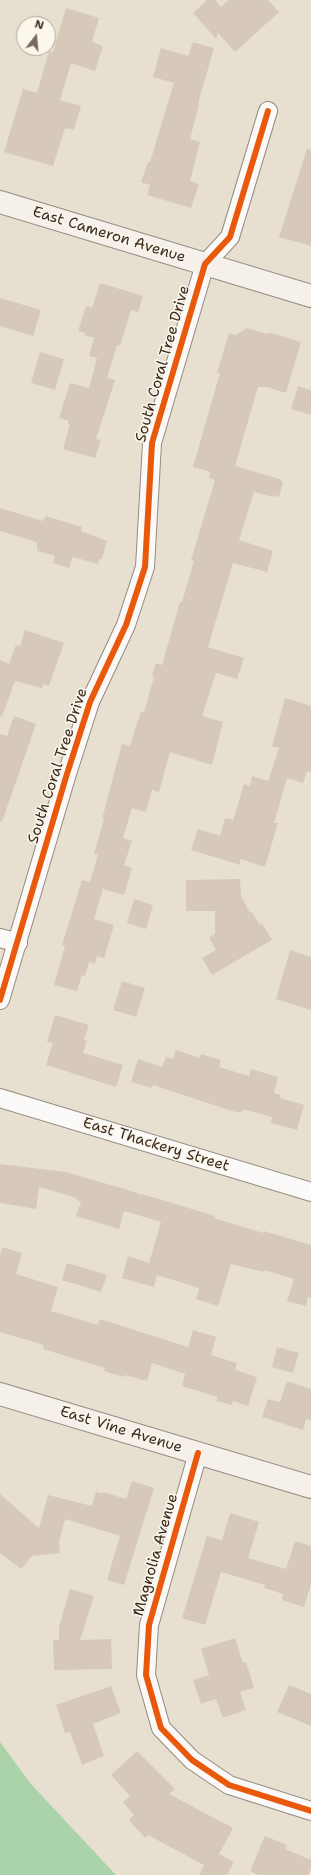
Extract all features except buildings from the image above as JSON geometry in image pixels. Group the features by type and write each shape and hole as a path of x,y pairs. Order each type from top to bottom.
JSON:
{"main road":[{"name":"East Cameron Avenue","path":"0,202 311,296"},
{"name":"East Vine Avenue","path":"0,1394 311,1487"}],"street":[{"name":"South Coral Tree Drive","path":"0,1000 66,777 90,702 126,625 145,567 152,443 205,264 230,238 268,111"},
{"path":"0,938 18,943"},
{"name":"East Thackery Street","path":"0,1098 311,1192"},
{"name":"Magnolia Avenue","path":"198,1453 149,1625 146,1675 162,1728 192,1760 229,1785 311,1811"}],"green space":[{"path":"0,1742 30,1783 116,1875 0,1875"}],"cycle path":[{"path":"0,1000 66,777 90,702 126,625 145,567 152,443 205,264 230,237 268,111"},
{"path":"198,1453 149,1625 146,1675 161,1728 192,1760 229,1785 311,1811"}]}
